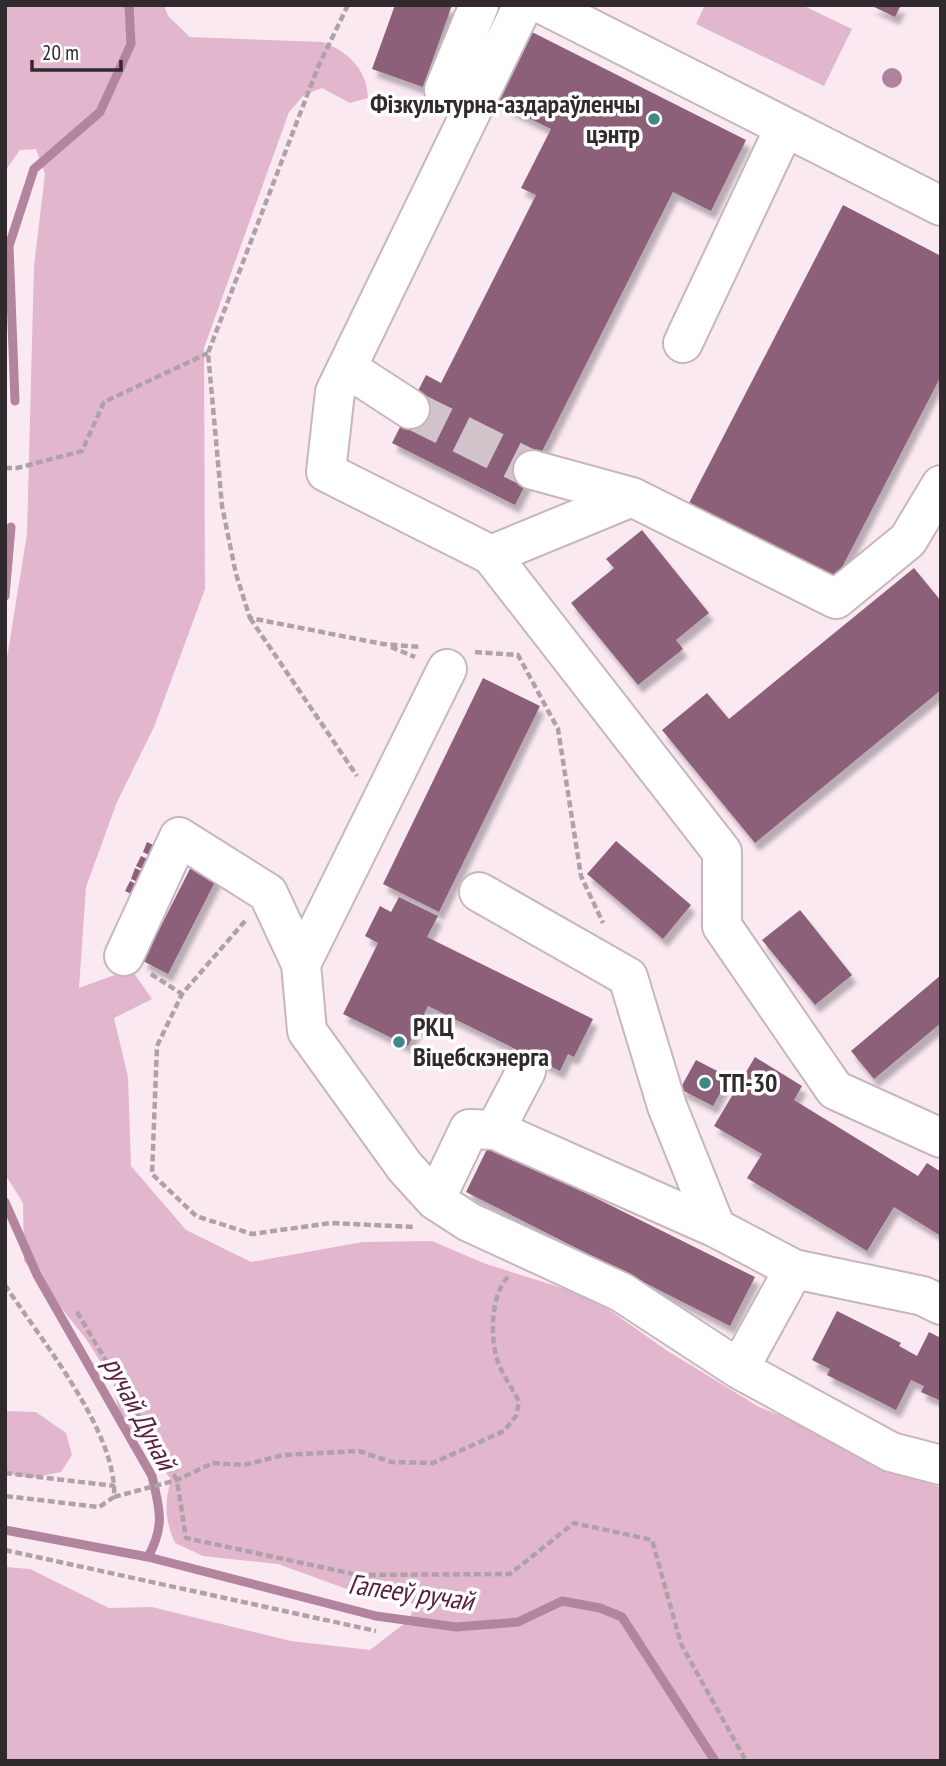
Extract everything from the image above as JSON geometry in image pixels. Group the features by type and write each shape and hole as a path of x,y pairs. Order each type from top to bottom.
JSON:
{"street":[{"path":"444,90 478,5"},
{"path":"523,5 335,392 326,472 491,555 722,852 722,926 835,1090 941,1138"},
{"path":"544,5 941,206"},
{"path":"683,343 785,127"},
{"path":"347,368 410,409"},
{"path":"533,470 632,497 836,599 908,540 938,498"},
{"path":"491,555 632,497"},
{"path":"301,964 446,669"},
{"path":"124,956 179,837 268,893 301,964 307,1031 405,1167 435,1200 468,1222 621,1292 739,1369 891,1452 941,1465"},
{"path":"479,892 628,977 667,1106 716,1228"},
{"path":"495,1130 526,1071"},
{"path":"435,1200 468,1129 495,1130 716,1228 794,1269 923,1296 941,1305"},
{"path":"739,1369 794,1269"}],"path":[{"path":"5,468 82,452 104,402 208,353"},
{"path":"250,618 378,808"},
{"path":"268,893 182,995 157,1046 152,1174 196,1216 252,1234 331,1223 411,1227 468,1222"},
{"path":"5,1496 99,1507 114,1497 177,1480 213,1463 244,1465 283,1455 359,1451 391,1462 433,1463 504,1431 516,1416 519,1402 498,1361 494,1335 496,1303 502,1283 533,1252"},
{"path":"5,1284 101,1431 115,1486 114,1497"},
{"path":"77,1312 177,1480 186,1538 358,1575 510,1574 574,1523 652,1540 681,1644 747,1761"},
{"path":"5,1473 115,1486"},
{"path":"5,1550 376,1631"}],"shaded area":[{"path":"5,5 164,5 168,16 190,37 323,42 341,51 355,63 367,88 368,98 350,103 322,88 304,95 289,112 204,348 205,589 154,727 117,802 86,887 79,988 131,969 152,999 114,1018 128,1077 131,1166 186,1230 251,1262 363,1242 432,1241 486,1264 591,1297 666,1350 759,1407 833,1436 941,1488 941,1761 5,1761 5,1567 30,1569 109,1608 152,1607 291,1641 370,1650 409,1620 415,1604 344,1588 278,1564 203,1556 175,1543 167,1512 171,1479 119,1416 113,1381 86,1339 24,1261 23,1203 5,1174 5,670 27,534 34,266 45,174 36,149 20,150 5,171"},
{"path":"705,5 802,5 852,29 824,86 696,24"},
{"path":"5,1411 36,1412 66,1433 72,1455 61,1472 31,1478 5,1473"}],"building":[{"path":"395,5 452,5 423,87 372,69"},
{"path":"870,5 901,5 895,17"},
{"path":"530,31 746,140 711,211 673,192 515,505 392,443 426,375 441,383 536,195 521,188 551,129 494,101"},
{"path":"843,205 941,256 941,376 836,579 689,503"},
{"path":"642,530 709,613 676,640 683,649 638,685 571,603 614,568 606,559"},
{"path":"914,568 941,601 941,690 755,843 662,730 707,693 729,719"},
{"path":"483,678 540,706 439,912 383,884"},
{"path":"616,841 691,905 663,939 587,874"},
{"path":"147,842 164,850 159,860 143,852"},
{"path":"141,856 158,864 153,874 136,866"},
{"path":"193,863 218,876 168,974 143,961"},
{"path":"135,868 152,876 147,886 131,879"},
{"path":"130,881 146,889 142,899 125,891"},
{"path":"399,897 438,916 427,937 593,1019 574,1057 568,1054 560,1071 428,1006 408,1046 343,1014 378,943 365,936 380,906 391,912"},
{"path":"800,910 852,975 815,1005 762,940"},
{"path":"941,975 941,1023 874,1079 851,1051"},
{"path":"755,1057 802,1086 794,1100 918,1176 927,1163 941,1172 941,1236 894,1207 867,1251 747,1178 762,1154 714,1126"},
{"name":"ТП-30","path":"696,1060 729,1077 713,1106 680,1089"},
{"path":"489,1145 755,1277 730,1326 466,1192"},
{"path":"837,1311 901,1343 899,1346 917,1356 929,1332 941,1338 941,1401 921,1392 924,1386 911,1380 896,1410 827,1375 830,1369 812,1360"}],"waterway":[{"name":"ручай Дунай","path":"15,401 9,246 34,169 100,112 131,44 129,5"},
{"name":"ручай Дунай","path":"5,596 11,527"},
{"name":"ручай Дунай","path":"5,1202 37,1275 152,1476 159,1518 157,1536 148,1557 5,1530"},
{"name":"Гапееў ручай","path":"148,1557 376,1616 456,1627 518,1622 562,1601 600,1608 622,1617 715,1761"}],"tunnel":[{"path":"410,409 533,470"}],"place":[{"name":"Фізкультурна-аздараўленчы цэнтр","path":"654,119"},
{"name":"РКЦ Віцебскэнерга","path":"399,1042"},
{"name":"ТП-30","path":"705,1083"}]}
